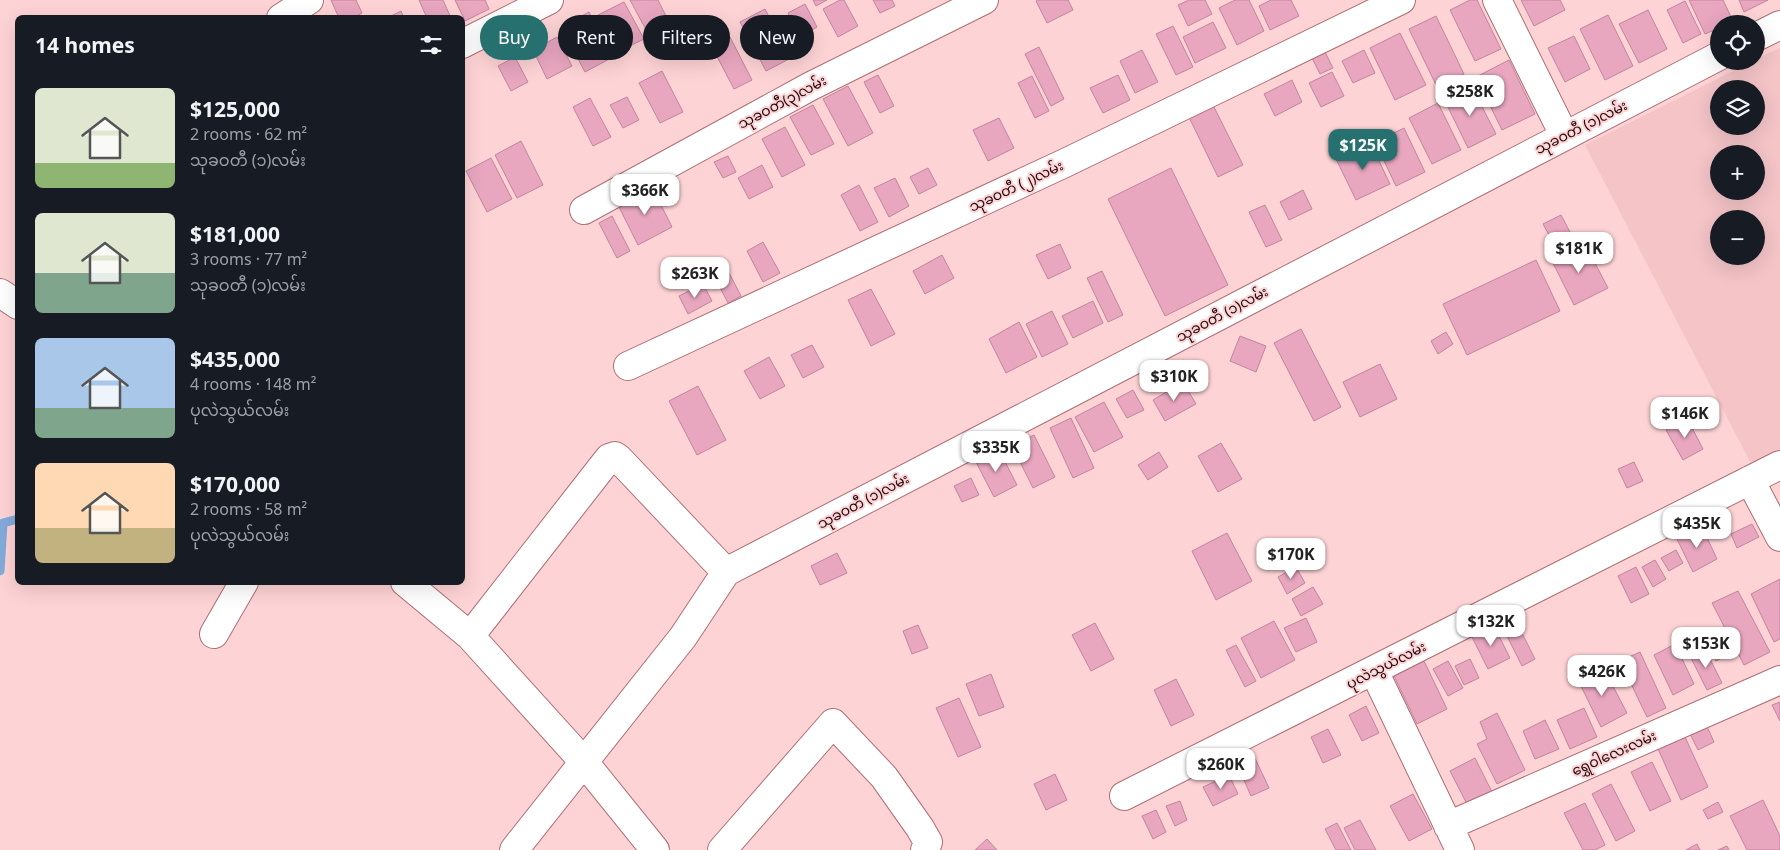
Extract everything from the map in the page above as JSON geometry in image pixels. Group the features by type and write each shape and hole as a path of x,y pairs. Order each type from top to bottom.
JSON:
{"street":[{"path":"286,15 309,0"},
{"path":"465,42 550,0"},
{"name":"သုခဝတီ(၃)လမ်း","path":"584,210 810,86 984,0"},
{"name":"သုခဝတီ (၂)လမ်း","path":"628,366 1064,163 1401,0"},
{"path":"1497,0 1564,135"},
{"path":"1765,32 1780,25"},
{"name":"သုခဝတီ (၁)လမ်း","path":"726,572 1710,61"},
{"path":"0,293 15,303"},
{"path":"470,636 609,458 614,456 619,459 726,572 683,637 514,850"},
{"name":"ပုလဲသွယ်လမ်း","path":"1124,796 1780,465"},
{"path":"1750,480 1780,537"},
{"path":"214,634 242,585"},
{"path":"410,585 470,636 584,762 656,850"},
{"path":"1374,671 1455,843"},
{"name":"ရွှေဝါလေးလမ်း","path":"1455,843 1780,680"},
{"path":"722,850 833,723 884,777 928,842 925,850"}],"shaded area":[{"path":"1780,48 1780,459 1756,473 1585,145 1710,82 1710,135 1765,135 1765,80 1715,80 1735,70 1765,70 1765,55"}],"building":[{"path":"331,0 356,0 362,13 358,15 338,15"},
{"path":"419,0 443,0 450,15 426,15"},
{"path":"455,0 485,0 489,9 465,21 465,15 462,15"},
{"path":"630,0 658,0 666,15 643,15 643,24"},
{"path":"813,0 827,0 816,6"},
{"path":"840,0 844,0 858,26 838,37 823,9"},
{"path":"873,0 892,0 895,6 880,13"},
{"path":"1068,0 1073,10 1047,23 1036,1"},
{"path":"1189,0 1205,0 1212,14 1188,26 1178,5"},
{"path":"1235,0 1249,0 1264,31 1237,45 1219,8"},
{"path":"1271,0 1291,0 1299,16 1270,30 1259,6"},
{"path":"1470,0 1477,0 1501,49 1475,61 1450,10"},
{"path":"1521,0 1560,0 1565,10 1534,26"},
{"path":"1689,0 1723,0 1730,15 1710,15 1710,32 1705,34"},
{"path":"1739,0 1768,0 1744,12"},
{"path":"1685,1 1701,34 1683,43 1667,10"},
{"path":"624,2 631,15 598,15"},
{"path":"805,4 811,15 789,15 788,13"},
{"path":"765,9 768,15 753,15"},
{"path":"1648,10 1667,49 1639,63 1619,24"},
{"path":"401,11 403,15 393,15"},
{"path":"1608,15 1633,66 1605,80 1580,29"},
{"path":"1436,16 1464,74 1437,87 1409,29"},
{"path":"633,19 643,37 643,40 633,44"},
{"path":"1213,22 1226,48 1195,63 1183,37"},
{"path":"1173,26 1193,67 1176,75 1156,34"},
{"path":"1400,33 1426,85 1395,100 1370,48"},
{"path":"1574,36 1590,69 1565,82 1548,48"},
{"path":"557,37 558,60 569,60 572,66 547,79 538,60 548,60 548,42"},
{"path":"730,37 740,60 742,60 752,80 734,89 719,60 730,60"},
{"path":"1321,44 1333,68 1320,74 1308,50"},
{"path":"1039,47 1064,99 1051,106 1025,54"},
{"path":"1142,50 1158,82 1135,93 1120,61"},
{"path":"1364,50 1375,73 1353,83 1342,61"},
{"path":"509,60 517,60 528,82 511,91 498,66"},
{"path":"579,60 607,60 585,72"},
{"path":"760,60 787,60 766,71"},
{"path":"1509,60 1535,114 1502,130 1476,77"},
{"path":"662,71 683,112 660,123 639,83"},
{"path":"1332,72 1344,96 1321,107 1309,83"},
{"path":"878,75 894,106 880,113 864,82"},
{"path":"1118,75 1130,100 1103,113 1090,88"},
{"path":"1032,76 1049,111 1035,118 1018,83"},
{"path":"1292,80 1302,102 1275,116 1264,94"},
{"path":"1471,85 1496,134 1468,148 1444,99"},
{"path":"848,86 873,133 848,146 823,99"},
{"path":"627,97 639,120 623,128 610,105"},
{"path":"590,98 611,137 593,146 573,107"},
{"path":"1210,99 1243,165 1218,177 1186,111"},
{"path":"1438,103 1461,150 1432,164 1409,118"},
{"path":"813,105 834,144 811,155 790,117"},
{"path":"999,118 1014,148 988,161 973,130"},
{"path":"785,127 805,165 782,177 762,139"},
{"path":"1404,128 1425,172 1396,186 1375,142"},
{"path":"521,141 543,185 517,198 495,155"},
{"path":"1370,142 1390,184 1356,200 1336,159"},
{"path":"728,156 736,172 723,178 714,162"},
{"path":"491,158 512,199 487,212 466,171"},
{"path":"762,165 773,187 749,199 738,178"},
{"path":"928,168 937,185 919,194 910,177"},
{"path":"1171,168 1228,285 1165,316 1108,199"},
{"path":"895,178 909,206 889,217 874,188"},
{"path":"859,185 878,222 860,231 841,195"},
{"path":"652,187 672,227 638,245 618,205"},
{"path":"1303,190 1312,209 1289,220 1280,202"},
{"path":"1265,205 1282,240 1266,247 1249,212"},
{"path":"1561,215 1571,234 1554,244 1543,224"},
{"path":"612,216 630,251 617,258 599,223"},
{"path":"763,242 780,273 763,282 747,251"},
{"path":"1584,242 1608,288 1574,305 1551,259"},
{"path":"1060,244 1071,268 1048,279 1036,255"},
{"path":"942,255 954,278 925,294 913,271"},
{"path":"1536,260 1560,311 1467,355 1443,304"},
{"path":"724,263 741,296 728,303 711,270"},
{"path":"1102,271 1123,315 1108,322 1087,278"},
{"path":"703,284 712,301 688,314 679,296"},
{"path":"871,289 895,334 871,346 848,300"},
{"path":"1093,301 1103,323 1073,338 1062,316"},
{"path":"1052,311 1068,344 1042,357 1026,324"},
{"path":"1019,322 1037,357 1006,373 989,339"},
{"path":"1301,329 1341,407 1314,421 1274,343"},
{"path":"1446,332 1453,344 1438,354 1431,341"},
{"path":"1240,336 1266,346 1256,372 1230,361"},
{"path":"812,345 824,367 803,378 791,355"},
{"path":"769,357 785,386 760,399 744,371"},
{"path":"1380,364 1397,399 1360,417 1343,382"},
{"path":"1183,382 1196,404 1165,421 1153,400"},
{"path":"698,386 726,440 697,455 669,401"},
{"path":"1133,390 1144,410 1127,418 1116,399"},
{"path":"1104,402 1123,437 1094,452 1075,417"},
{"path":"1071,418 1094,468 1073,478 1050,428"},
{"path":"1687,418 1703,449 1683,460 1666,430"},
{"path":"1034,435 1055,477 1033,488 1012,446"},
{"path":"1221,443 1242,479 1218,492 1198,456"},
{"path":"999,450 1017,485 994,497 976,462"},
{"path":"1159,452 1168,467 1148,480 1138,465"},
{"path":"1634,462 1643,481 1627,488 1618,469"},
{"path":"971,478 979,495 962,502 954,486"},
{"path":"1752,524 1759,537 1737,548 1731,534"},
{"path":"1702,527 1717,559 1693,572 1677,539"},
{"path":"1227,533 1252,581 1216,600 1192,551"},
{"path":"1676,550 1683,563 1669,571 1661,558"},
{"path":"837,553 847,573 820,585 811,566"},
{"path":"1655,560 1666,579 1653,587 1642,567"},
{"path":"1296,567 1305,583 1287,594 1278,577"},
{"path":"1636,567 1649,594 1631,603 1618,576"},
{"path":"1780,579 1780,639 1774,642 1751,594"},
{"path":"1313,587 1323,604 1301,616 1292,599"},
{"path":"1738,591 1770,652 1744,665 1712,603"},
{"path":"1306,618 1317,642 1296,652 1284,628"},
{"path":"1274,621 1295,660 1261,678 1241,638"},
{"path":"1095,623 1114,659 1091,671 1072,635"},
{"path":"1517,623 1535,659 1522,666 1504,630"},
{"path":"918,625 928,648 912,654 903,631"},
{"path":"1494,626 1510,658 1488,669 1472,637"},
{"path":"1716,629 1730,654 1716,661 1703,636"},
{"path":"1675,644 1694,684 1673,695 1654,655"},
{"path":"1236,645 1256,681 1245,687 1226,650"},
{"path":"1705,649 1722,683 1707,690 1690,656"},
{"path":"1640,652 1666,708 1647,717 1620,661"},
{"path":"1470,659 1479,678 1464,685 1455,666"},
{"path":"1424,661 1447,709 1417,724 1394,676"},
{"path":"1448,661 1463,688 1448,696 1433,669"},
{"path":"1603,667 1627,713 1601,727 1578,680"},
{"path":"991,674 1004,707 979,716 966,684"},
{"path":"1176,679 1194,715 1171,726 1154,690"},
{"path":"959,698 981,747 958,757 936,708"},
{"path":"1780,702 1780,721 1772,705"},
{"path":"1366,706 1379,733 1362,741 1349,715"},
{"path":"1584,708 1597,737 1570,749 1557,720"},
{"path":"1497,713 1525,770 1497,784 1477,744 1487,739 1480,722"},
{"path":"1545,720 1559,749 1535,759 1523,731"},
{"path":"1705,722 1714,742 1698,750 1688,730"},
{"path":"1328,729 1341,755 1323,763 1311,737"},
{"path":"1685,737 1708,787 1681,800 1658,749"},
{"path":"1253,754 1269,788 1251,796 1236,762"},
{"path":"1475,758 1492,792 1467,804 1450,771"},
{"path":"1652,762 1671,801 1650,811 1631,772"},
{"path":"1055,774 1067,800 1046,810 1034,784"},
{"path":"1229,775 1238,794 1213,806 1203,787"},
{"path":"1611,784 1635,831 1616,841 1592,794"},
{"path":"1413,794 1432,829 1409,841 1390,806"},
{"path":"1763,800 1780,836 1780,850 1747,850 1730,816"},
{"path":"1180,801 1187,820 1175,826 1166,806"},
{"path":"1718,802 1723,812 1708,819 1703,810"},
{"path":"1585,803 1605,845 1595,850 1583,850 1564,813"},
{"path":"1156,810 1166,832 1153,839 1142,816"},
{"path":"1360,820 1376,850 1355,850 1344,828"},
{"path":"1337,823 1351,850 1336,850 1325,829"},
{"path":"987,839 997,850 975,850"},
{"path":"1697,844 1700,850 1686,850"},
{"path":"1727,846 1729,850 1718,850"}],"waterway":[{"path":"0,571 3,523 15,520"}]}
